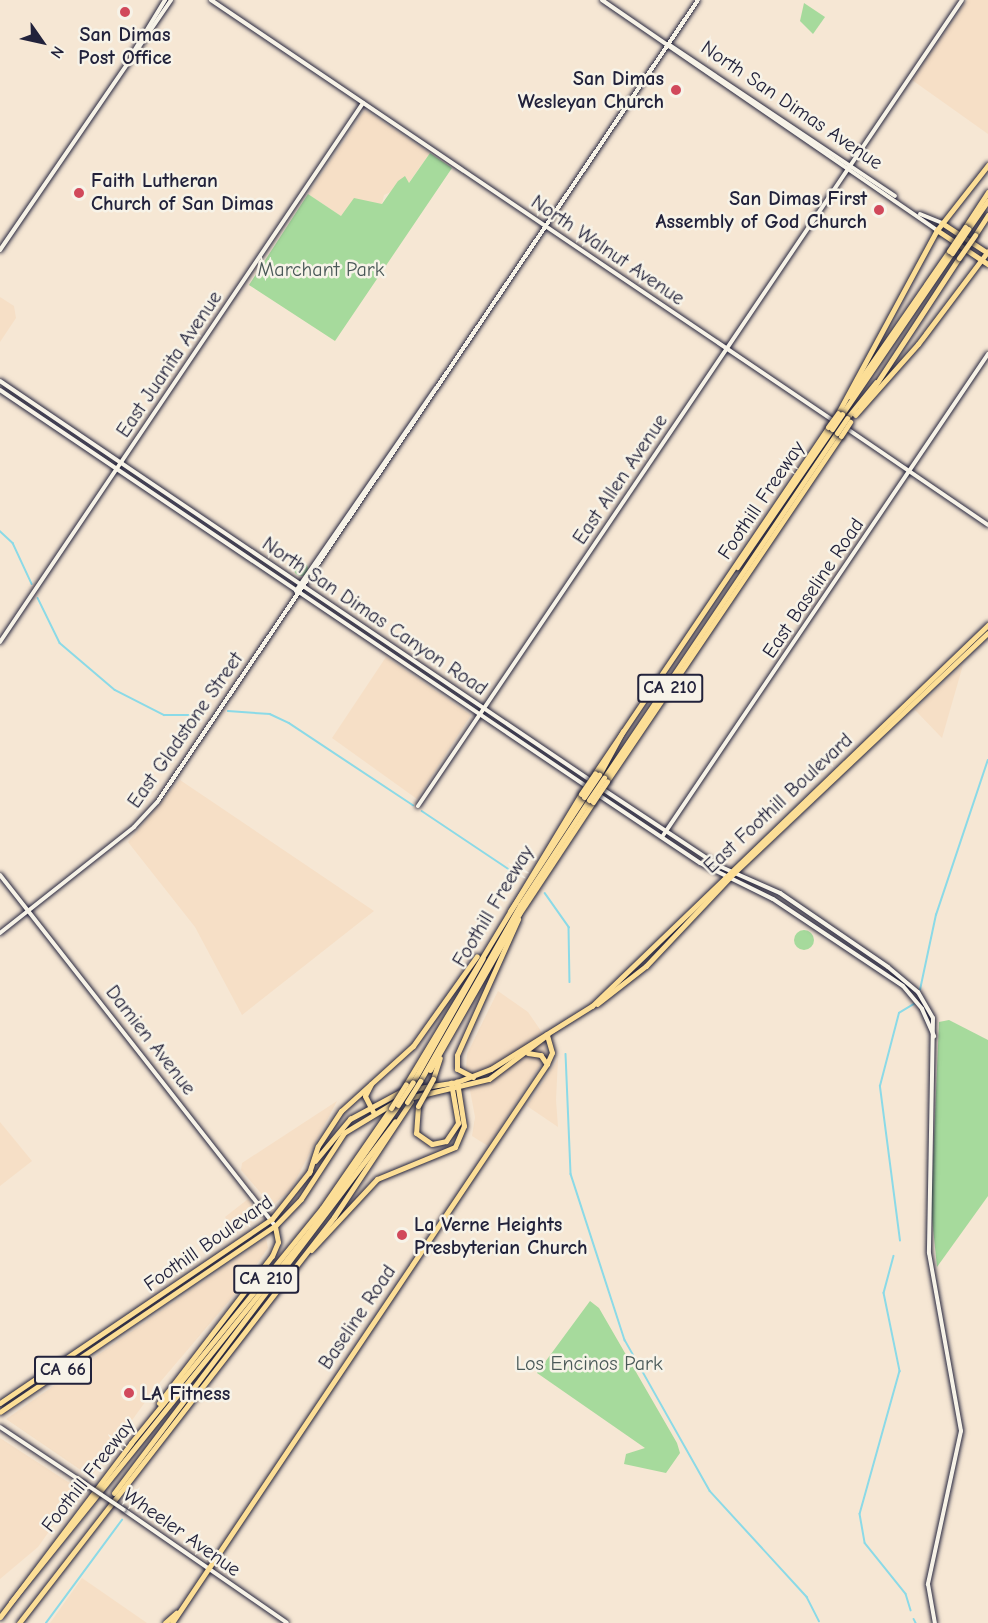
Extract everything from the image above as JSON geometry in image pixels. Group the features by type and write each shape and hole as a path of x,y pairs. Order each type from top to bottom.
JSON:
{"highway":[{"path":"844,417 937,230 988,165"},
{"name":"Foothill Freeway","path":"19,1623 114,1495 305,1255 443,1049 587,798 844,417 988,192"},
{"path":"967,228 988,200"},
{"path":"988,205 988,215"},
{"name":"Foothill Freeway","path":"0,1617 131,1443 322,1208 406,1084 483,951 550,843 601,777 623,731 733,570 844,417 855,415 988,215"},
{"path":"855,415 988,252"},
{"path":"844,417 868,386 878,381"},
{"path":"422,1080 546,868"},
{"path":"10,1603 291,1255 413,1082 534,869"},
{"path":"473,1077 457,1069 457,1055 519,915"},
{"path":"309,1173 328,1130 349,1101 412,1046 483,951"},
{"path":"443,1049 433,1079 418,1106 416,1133 432,1144 446,1141 458,1123 454,1083"},
{"path":"373,1112 365,1096 374,1081"},
{"path":"305,1255 377,1179 455,1147 464,1126 455,1090"},
{"path":"114,1495 140,1453 349,1189 409,1101"},
{"path":"131,1443 272,1256 278,1242 275,1226"}],"main road":[{"path":"130,57 165,0"},
{"path":"0,250 171,0"},
{"name":"North Walnut Avenue","path":"211,0 988,525"},
{"name":"North San Dimas Avenue","path":"602,0 852,163 920,214 937,230 988,264"},
{"path":"299,592 300,584 698,0"},
{"name":"East Allen Avenue","path":"418,806 962,0"},
{"name":"North San Dimas Avenue","path":"668,44 848,169 896,197"},
{"name":"East Juanita Avenue","path":"0,642 363,103"},
{"name":"North San Dimas Avenue","path":"920,214 942,223 988,252"},
{"name":"East Baseline Road","path":"662,837 988,354"},
{"name":"North San Dimas Canyon Road","path":"0,381 666,832 728,871 780,893 901,976 931,1019"},
{"path":"299,592 305,587 436,387"},
{"name":"North San Dimas Canyon Road","path":"0,390 662,837 724,876 773,899 903,986 931,1019"},
{"name":"East Gladstone Street","path":"0,933 151,809 299,592"},
{"name":"East Foothill Boulevard","path":"592,1006 639,966 728,871 988,625"},
{"name":"East Foothill Boulevard","path":"547,1035 592,1006 646,966 734,873 988,633"},
{"name":"Damien Avenue","path":"0,874 272,1219 275,1226"},
{"path":"931,1019 936,1040 928,1253 961,1431 928,1584 935,1623"},
{"path":"547,1035 552,1053 547,1064"},
{"name":"Foothill Boulevard","path":"0,1403 272,1219 309,1173 331,1138 369,1106 398,1092 454,1083 473,1077 547,1035"},
{"name":"Foothill Boulevard","path":"0,1412 275,1226 302,1199 337,1141 373,1112 417,1096 455,1090 489,1079 528,1053 547,1035"},
{"path":"528,1053 541,1055 547,1064"},
{"name":"Baseline Road","path":"172,1623 176,1613 547,1064"},
{"name":"Wheeler Avenue","path":"0,1427 287,1623"},
{"name":"Baseline Road","path":"165,1623 176,1613"}],"shaded area":[{"path":"967,0 988,0 988,134 912,80"},
{"path":"365,110 430,153 408,184 384,195 382,204 341,216 308,194"},
{"path":"0,297 14,306 16,318 0,342"},
{"path":"386,657 471,715 417,799 332,738"},
{"path":"963,665 942,738 915,710"},
{"path":"180,780 374,911 242,1015 195,927 128,842"},
{"path":"498,991 528,1012 543,1034 547,1055 488,1146 472,1136 475,1117 466,1069 467,1054"},
{"path":"558,1059 556,1100 558,1127 527,1106"},
{"path":"337,1101 291,1189 272,1206 241,1170 242,1163"},
{"path":"0,1122 32,1161 0,1186"},
{"path":"248,1199 260,1215 237,1233 225,1217"},
{"path":"266,1238 268,1248 240,1288 156,1387 91,1477 6,1419"},
{"path":"0,1438 79,1489 38,1547 0,1579"},
{"path":"82,1578 147,1623 50,1623"}],"green space":[{"path":"804,3 825,17 813,34 800,21"},
{"name":"Marchant Park","path":"430,153 452,168 335,341 249,285 308,194 341,216 354,198 382,204 398,181 405,176 409,183"},
{"path":"301,562 306,564 308,569 306,574 301,576 296,574 294,569 296,564"},
{"path":"804,930 811,933 814,940 811,947 804,950 797,947 794,940 797,933"},
{"path":"949,1020 988,1040 988,1196 937,1267 931,1208 939,1022"},
{"name":"Los Encinos Park","path":"590,1301 599,1308 677,1443 680,1453 666,1473 624,1464 626,1454 645,1448 537,1373"}],"waterway":[{"path":"0,531 13,543 32,584"},
{"path":"38,598 60,643 115,690 164,715 204,715"},
{"path":"228,711 270,714 289,723 413,805"},
{"path":"920,990 936,915 988,760"},
{"path":"422,811 516,874"},
{"path":"545,893 569,927 570,982"},
{"path":"900,1241 880,1086 899,1013 914,1004"},
{"path":"566,1054 571,1174 625,1340 710,1491 807,1597 819,1621"},
{"path":"894,1256 884,1293 900,1371 860,1514 865,1543 906,1594 911,1610"},
{"path":"46,1623 122,1520"},
{"path":"914,1619 916,1623"}],"place":[{"name":"San Dimas Post Office","path":"125,12"},
{"name":"San Dimas Wesleyan Church","path":"676,90"},
{"name":"Faith Lutheran Church of San Dimas","path":"79,193"},
{"name":"San Dimas First Assembly of God Church","path":"879,210"},
{"name":"La Verne Heights Presbyterian Church","path":"402,1235"},
{"name":"LA Fitness","path":"129,1393"}]}
